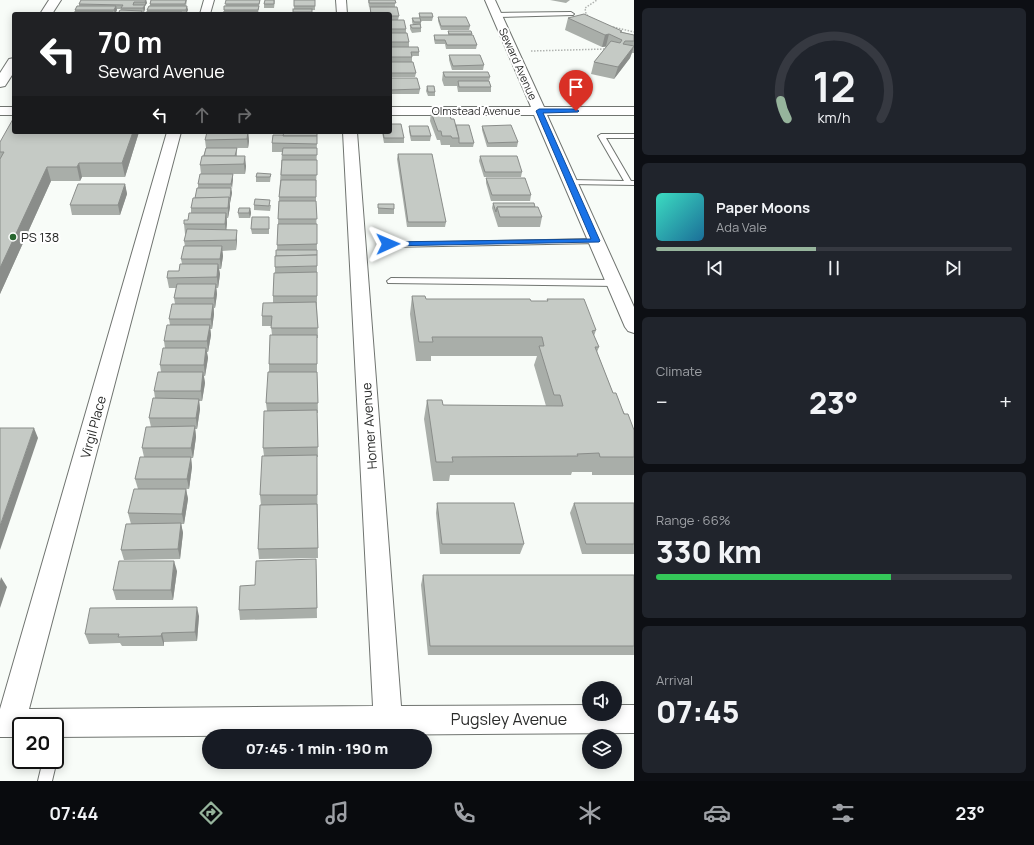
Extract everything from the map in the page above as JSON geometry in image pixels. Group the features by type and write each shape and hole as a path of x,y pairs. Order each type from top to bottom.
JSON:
{"street":[{"path":"47,12 55,0"},
{"path":"206,12 209,0"},
{"path":"341,0 342,12"},
{"name":"Seward Avenue","path":"490,0 634,327"},
{"path":"0,83 12,65"},
{"path":"0,111 12,111"},
{"name":"Olmstead Avenue","path":"392,111 634,111"},
{"name":"Virgil Place","path":"6,723 173,134"},
{"name":"Homer Avenue","path":"350,134 388,719"},
{"name":"Pugsley Avenue","path":"6,723 58,728 388,719 634,719"}],"lane":[{"path":"496,15 571,14"},
{"path":"632,183 601,136 634,136"},
{"path":"570,182 632,183"},
{"path":"388,244 596,241"},
{"path":"391,281 615,284"},
{"path":"45,781 48,769"}],"path":[{"path":"594,20 589,17 585,8 597,0"},
{"path":"613,27 634,32"},
{"path":"531,51 608,49"}],"building":[{"path":"81,0 146,0 145,2 134,2 133,5 145,5 143,8 121,8 123,5 79,4"},
{"path":"151,0 186,0 185,4 150,4"},
{"path":"226,0 260,0 259,4 225,4"},
{"path":"265,0 274,0 274,4 264,4"},
{"path":"294,0 315,0 315,6 294,6"},
{"path":"369,0 395,0 396,3 369,3"},
{"path":"77,6 116,6 114,10 75,10"},
{"path":"149,6 187,6 186,10 147,10"},
{"path":"224,6 259,6 258,10 224,10"},
{"path":"370,7 397,7 399,16 392,16 392,12 371,12"},
{"path":"293,9 312,9 312,12 293,12"},
{"path":"120,10 142,11 141,12 119,12"},
{"path":"419,13 432,13 433,17 420,17"},
{"path":"584,14 622,31 620,32 634,35 634,41 625,41 623,44 634,46 618,67 594,62 611,41 620,43 622,40 609,34 605,35 568,18"},
{"path":"438,17 466,17 470,26 441,26"},
{"path":"412,18 420,18 421,22 414,22"},
{"path":"392,20 404,20 406,29 392,29"},
{"path":"420,24 421,28 412,28 410,25"},
{"path":"448,31 471,31 472,34 449,34"},
{"path":"392,33 407,33 409,42 392,42"},
{"path":"434,35 473,35 477,45 447,45 445,40 435,40"},
{"path":"392,47 418,47 419,52 411,52 412,57 392,57"},
{"path":"449,55 480,55 484,65 453,66"},
{"path":"392,62 413,62 416,73 392,73"},
{"path":"443,72 488,72 490,77 445,77"},
{"path":"392,78 417,78 420,89 392,90"},
{"path":"458,81 489,81 491,87 459,87"},
{"path":"427,86 434,86 435,92 428,92"},
{"path":"431,112 449,112 451,119 454,119 459,138 442,136 441,131 438,131"},
{"name":"PS 138","path":"12,121 12,134 132,134 122,163 79,163 77,167 47,167 0,268 0,159 4,152 0,152 0,142"},
{"path":"392,124 401,124 404,138 384,138 383,134 392,134"},
{"path":"456,125 469,125 474,143 459,143"},
{"path":"511,125 518,142 488,143 482,126"},
{"path":"409,126 428,126 431,136 411,136"},
{"path":"206,134 248,134 247,139 205,140"},
{"path":"284,134 317,134 317,136 283,136"},
{"path":"273,135 317,136 317,144 272,143"},
{"path":"206,148 237,148 235,156 204,156"},
{"path":"283,148 317,148 317,155 282,155"},
{"path":"398,154 432,154 446,222 408,222"},
{"path":"202,156 245,156 244,164 200,165"},
{"path":"480,156 517,156 522,172 485,172"},
{"path":"282,160 317,160 317,175 281,175"},
{"path":"257,173 271,174 270,177 256,177"},
{"path":"200,174 233,174 231,184 198,184"},
{"path":"486,178 525,178 531,195 492,195"},
{"path":"281,180 316,180 316,197 279,197"},
{"path":"78,184 125,184 118,205 70,205"},
{"path":"197,188 231,188 230,198 195,198"},
{"path":"229,197 228,208 191,208 193,198"},
{"path":"255,199 270,200 269,206 254,205"},
{"path":"279,201 316,201 317,219 278,219"},
{"path":"493,203 534,203 535,207 497,207 496,212"},
{"path":"378,204 394,204 394,209 378,208"},
{"path":"497,207 538,207 542,217 500,217"},
{"path":"239,208 250,208 249,213 238,213"},
{"path":"189,213 226,213 225,224 184,224 184,220 188,220"},
{"path":"252,217 269,217 269,229 251,229"},
{"path":"278,224 317,224 317,244 277,245"},
{"path":"187,229 237,230 236,240 184,241"},
{"path":"184,246 222,246 220,259 181,259"},
{"path":"276,250 317,250 317,255 276,256"},
{"path":"317,255 317,266 275,267 275,256"},
{"path":"180,264 218,264 217,277 167,278 168,271 179,271"},
{"path":"317,272 317,296 273,296 274,273"},
{"path":"177,284 216,284 214,298 174,298"},
{"path":"412,296 425,296 426,299 530,299 531,301 548,301 547,299 584,299 596,330 592,331 599,347 595,347 613,393 616,393 624,414 628,414 634,430 634,457 600,457 599,453 577,454 578,456 452,457 453,462 436,462 427,400 442,400 443,405 563,406 560,395 554,395 539,346 544,346 542,337 432,337 433,342 419,342"},
{"path":"316,302 318,328 271,328 272,316 262,316 263,303"},
{"path":"172,304 213,304 211,319 169,319"},
{"path":"167,325 210,325 207,341 164,341"},
{"path":"270,335 317,335 317,364 269,364"},
{"path":"163,348 206,348 204,365 160,365"},
{"path":"158,372 203,372 201,391 154,391"},
{"path":"268,372 317,372 318,403 266,403"},
{"path":"153,398 199,399 196,418 149,418"},
{"path":"317,410 318,447 263,448 264,411"},
{"path":"195,426 191,448 142,448 146,427"},
{"path":"0,428 34,428 0,526"},
{"path":"317,455 317,495 260,495 262,456"},
{"path":"140,457 191,457 187,479 135,479"},
{"path":"134,489 186,489 182,514 128,513"},
{"path":"437,503 514,503 524,544 442,544"},
{"path":"574,503 634,503 634,544 586,544"},
{"path":"317,504 318,548 258,549 260,505"},
{"path":"181,523 178,549 121,550 126,524"},
{"path":"316,559 317,608 239,610 240,586 255,585 256,561"},
{"path":"119,561 174,561 171,590 113,590"},
{"path":"423,575 634,575 634,646 430,646"},
{"path":"197,607 195,632 162,633 161,636 118,637 119,634 85,634 90,608"}],"place":[{"name":"PS 138","path":"13,237"}],"route":[{"path":"388,244 596,241 539,111 576,111"}]}
